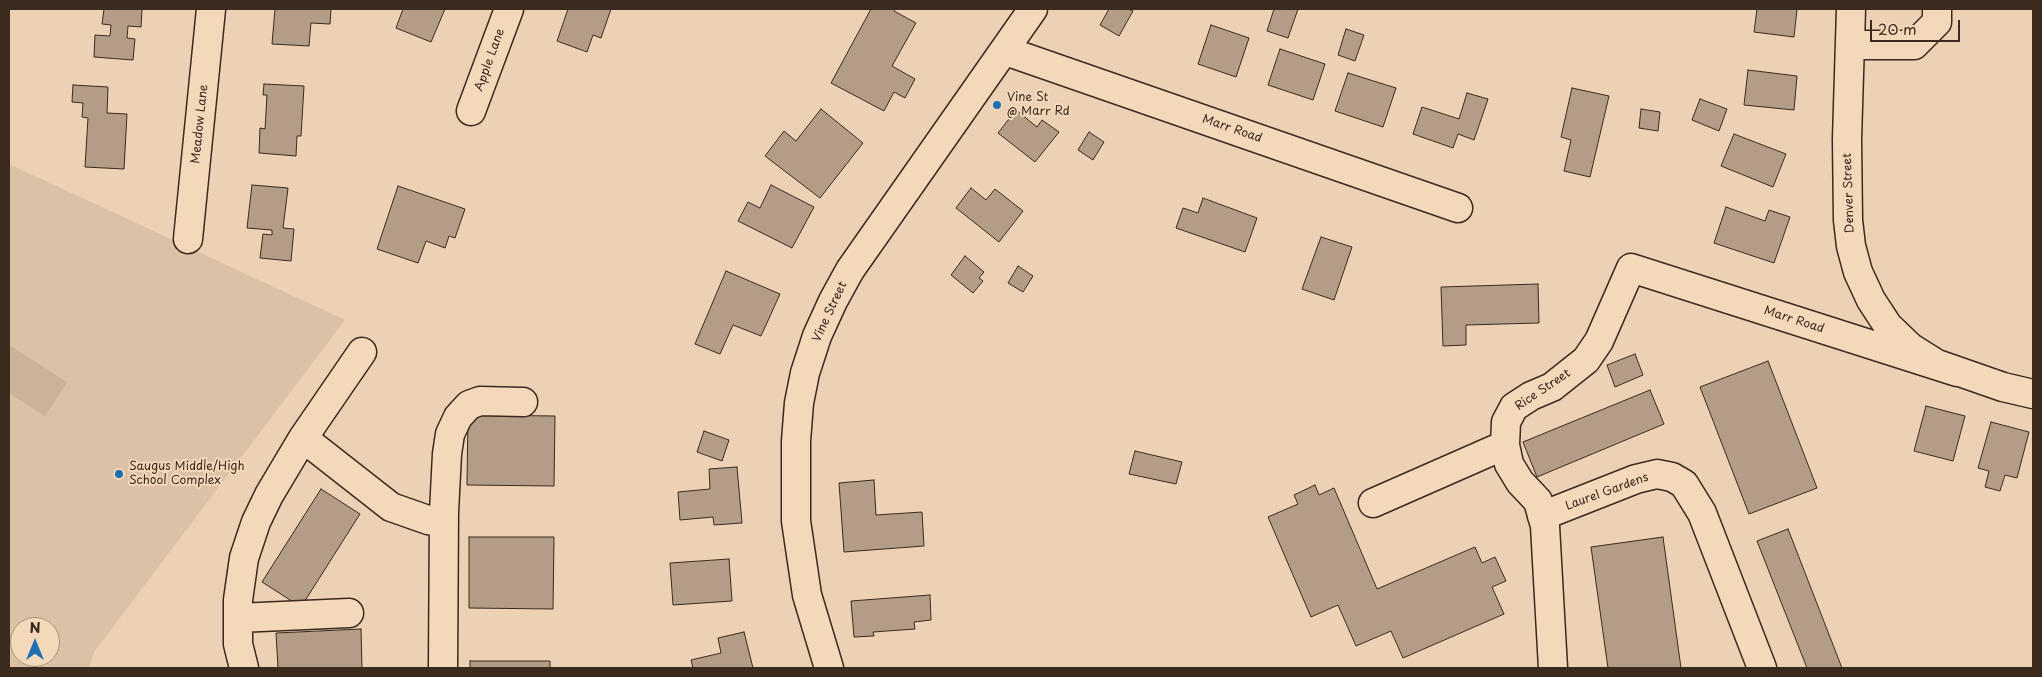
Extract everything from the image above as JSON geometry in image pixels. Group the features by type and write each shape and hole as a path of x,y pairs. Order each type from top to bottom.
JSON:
{"street":[{"name":"Meadow Lane","path":"188,238 211,9"},
{"name":"Apple Lane","path":"471,111 509,9"},
{"name":"Vine Street","path":"829,668 807,595 796,521 796,441 799,403 805,373 817,336 850,270 1034,9"},
{"name":"Denver Street","path":"1851,9 1847,190 1851,246 1858,272 1871,300 1888,326 1910,347 1936,364 2033,394"},
{"path":"1850,45 1914,45 1937,22 1937,9"},
{"name":"Marr Road","path":"1006,51 1458,208"},
{"name":"Marr Road","path":"1631,268 1957,372"},
{"name":"Rice Street","path":"1542,516 1538,501 1520,482 1509,464 1505,445 1506,422 1514,407 1552,387 1586,360 1599,341 1631,268"},
{"path":"244,668 238,644 238,600 244,558 256,522 269,495 303,438 362,352"},
{"path":"443,668 444,522 447,454 450,434 458,417 469,406 480,400 523,402"},
{"path":"303,438 391,507 428,520 444,522"},
{"path":"1373,503 1505,445"},
{"name":"Laurel Gardens","path":"1542,516 1636,479 1657,474 1672,476 1684,484 1702,513 1762,668"},
{"path":"1542,516 1545,526 1553,668"},
{"path":"238,618 349,613"}],"shaded area":[{"name":"Saugus Middle/High School Complex","path":"9,164 345,320 94,652 89,668 9,668"},
{"path":"9,345 67,382 45,416 9,393"}],"building":[{"path":"104,9 142,9 141,27 128,26 127,38 135,39 133,60 94,57 95,35 110,36 111,25 102,24"},
{"path":"275,9 331,9 330,24 311,23 309,46 272,44"},
{"path":"403,9 445,9 431,42 396,28"},
{"path":"568,9 611,9 601,38 593,35 587,52 557,41"},
{"path":"871,9 895,9 894,11 916,23 892,66 915,79 905,98 894,92 884,111 831,83"},
{"path":"1109,9 1128,9 1133,11 1119,36 1100,25"},
{"path":"1274,9 1298,9 1288,38 1267,31"},
{"path":"1757,9 1797,9 1794,37 1754,32"},
{"path":"1211,25 1249,38 1236,77 1198,64"},
{"path":"1346,29 1364,35 1355,61 1338,55"},
{"path":"1280,49 1325,64 1313,100 1268,85"},
{"path":"1748,70 1797,76 1794,110 1744,105"},
{"path":"1348,73 1396,88 1383,127 1335,111"},
{"path":"264,84 304,86 301,136 297,136 296,156 259,153 260,128 265,129 267,95 263,95"},
{"path":"73,85 108,87 107,113 127,114 124,169 85,167 88,118 82,117 83,103 72,102"},
{"path":"1572,88 1609,96 1590,177 1564,171 1571,140 1561,137"},
{"path":"1467,93 1488,99 1474,140 1458,134 1453,148 1413,134 1422,107 1459,119"},
{"path":"1700,99 1727,109 1719,131 1692,120"},
{"path":"821,109 863,143 820,198 765,156 784,131 796,141"},
{"path":"1641,109 1660,112 1658,131 1639,128"},
{"path":"1016,110 1037,127 1042,120 1059,132 1035,162 998,133"},
{"path":"1089,132 1104,142 1093,160 1078,150"},
{"path":"1734,134 1786,154 1773,187 1721,166"},
{"path":"252,185 288,188 283,228 294,229 291,261 260,258 263,234 272,235 272,230 247,228"},
{"path":"771,185 814,207 792,248 738,221 748,202 760,208"},
{"path":"398,186 465,209 455,238 449,236 445,248 426,241 418,263 377,249"},
{"path":"971,188 986,200 995,189 1023,211 999,242 956,208"},
{"path":"1203,198 1257,218 1245,252 1176,228 1183,208 1198,213"},
{"path":"1726,207 1765,221 1769,210 1790,217 1774,263 1714,243"},
{"path":"1321,237 1352,247 1334,300 1302,289"},
{"path":"965,256 984,272 979,278 983,281 973,293 951,275"},
{"path":"1018,266 1033,276 1023,292 1008,283"},
{"path":"726,271 780,294 761,336 733,325 720,354 695,344"},
{"path":"1538,284 1539,323 1466,325 1466,345 1443,346 1441,287"},
{"path":"1635,354 1643,375 1615,387 1607,365"},
{"path":"1768,361 1817,488 1749,514 1700,387"},
{"path":"1650,390 1664,424 1537,477 1523,442"},
{"path":"1926,406 1965,416 1953,461 1914,451"},
{"path":"468,415 555,416 554,486 467,485"},
{"path":"1991,422 2029,432 2017,478 2005,475 2000,491 1985,487 1989,471 1978,468"},
{"path":"704,431 729,440 722,461 697,452"},
{"path":"1135,451 1182,462 1176,484 1129,474"},
{"path":"737,467 742,523 714,525 713,517 680,520 678,492 710,489 709,469"},
{"path":"874,480 876,515 922,512 924,546 844,552 839,483"},
{"path":"1315,485 1319,495 1334,488 1377,589 1475,547 1482,563 1495,557 1506,581 1492,587 1504,614 1403,658 1391,631 1356,646 1338,605 1311,617 1268,517 1298,504 1294,495"},
{"path":"321,489 360,514 301,607 262,582"},
{"path":"1788,529 1842,668 1807,668 1757,541"},
{"path":"469,537 554,537 553,609 469,608"},
{"path":"1663,537 1681,668 1608,668 1591,547"},
{"path":"729,559 732,601 673,605 670,563"},
{"path":"930,595 931,620 914,622 915,629 873,632 874,636 854,637 851,601"},
{"path":"361,629 362,668 278,668 276,633"},
{"path":"744,632 753,668 693,668 691,660 721,653 718,638"},
{"path":"470,661 550,661 550,668 470,668"}],"place":[{"name":"Vine St @ Marr Rd","path":"997,105"},
{"name":"Saugus Middle/High School Complex","path":"119,474"}]}
